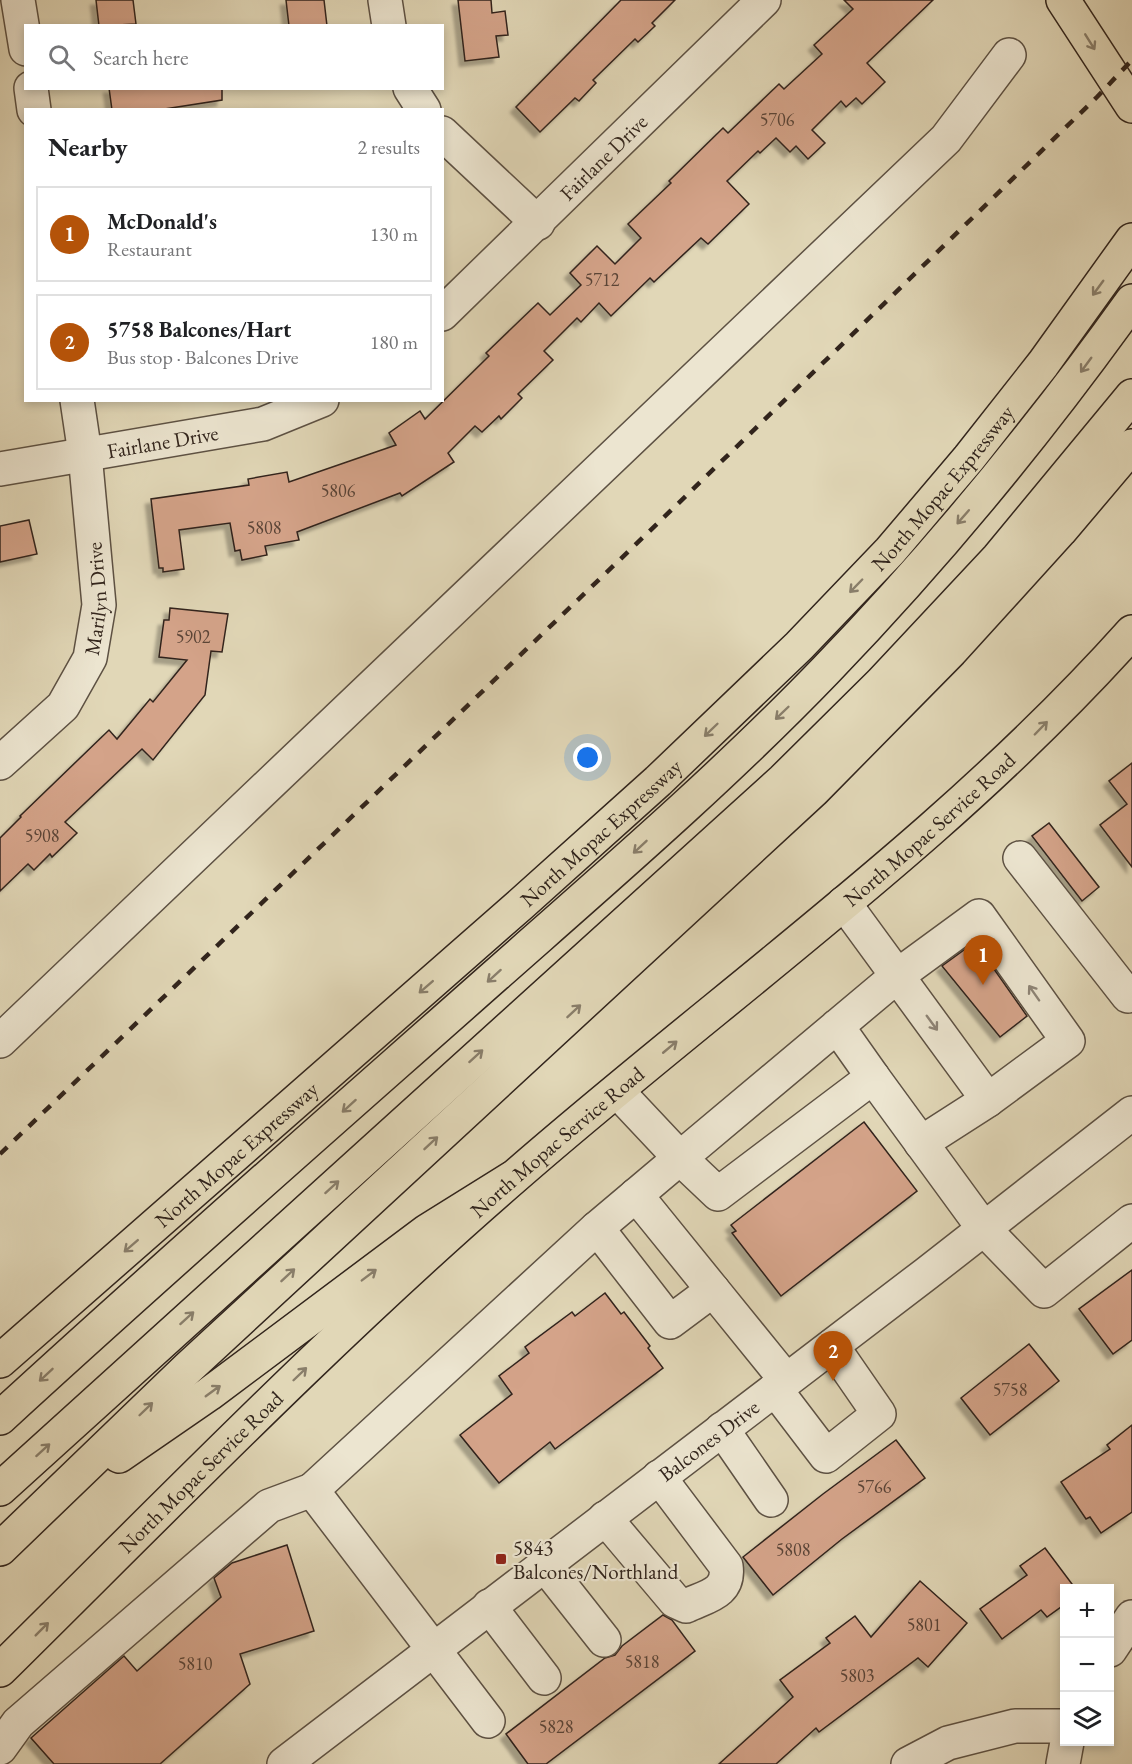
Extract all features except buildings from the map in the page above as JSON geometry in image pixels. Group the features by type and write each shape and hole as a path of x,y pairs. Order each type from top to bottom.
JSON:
{"main road":[{"path":"1063,0 1132,106"},
{"name":"North Mopac Expressway","path":"0,1361 521,904 658,781 799,646 890,551 969,458 1043,364 1132,240"},
{"path":"0,1418 89,1336 630,856 724,770 824,672 895,596 1001,473 1077,378 1132,301"},
{"path":"0,1489 783,780 881,683 998,558 1132,396"},
{"path":"0,1549 188,1368 813,791 951,651 1060,531 1132,446"},
{"name":"North Mopac Service Road","path":"0,1670 285,1389 512,1178 945,818 1029,740 1132,632"},
{"path":"44,1509 209,1394 428,1231 512,1178"}],"street":[{"path":"18,0 24,37"},
{"path":"385,0 389,24"},
{"name":"Fairlane Drive","path":"444,312 538,223 764,0"},
{"path":"0,1041 946,138 1009,55"},
{"path":"31,90 34,108"},
{"path":"411,90 423,108"},
{"path":"444,135 538,223"},
{"name":"Marilyn Drive","path":"0,763 63,706 90,658 99,605 77,402"},
{"name":"Fairlane Drive","path":"0,469 262,424 317,402"},
{"path":"1020,858 1128,996 1132,995"},
{"path":"844,903 988,1100"},
{"path":"0,1748 18,1723 269,1506 312,1490 597,1228 897,976 979,916 1068,1041 988,1100 921,1143"},
{"path":"837,1026 984,1229 1044,1291 1132,1221"},
{"path":"617,1091 680,1158 718,1194 873,1077"},
{"name":"Balcones Drive","path":"284,1764 832,1346 1132,1113"},
{"path":"636,1195 713,1290 781,1384 826,1456 879,1414 832,1346"},
{"path":"597,1228 670,1322 713,1290"},
{"path":"722,1429 771,1500"},
{"path":"604,1518 675,1601 686,1606 721,1590 728,1578 726,1566 659,1477"},
{"path":"312,1490 488,1721"},
{"path":"544,1564 604,1640"},
{"path":"489,1606 544,1678"},
{"path":"1114,1644 1132,1617"},
{"path":"908,1764 948,1743 1015,1726 1060,1726"},
{"path":"1063,1764 1066,1746"},
{"path":"0,1759 4,1764"}],"railway":[{"path":"0,1154 658,523 1097,97 1132,60"}],"place":[{"name":"McDonald's","path":"983,985"},
{"name":"5758 Balcones/Hart","path":"833,1381"},
{"name":"5843 Balcones/Northland","path":"501,1559"}]}
